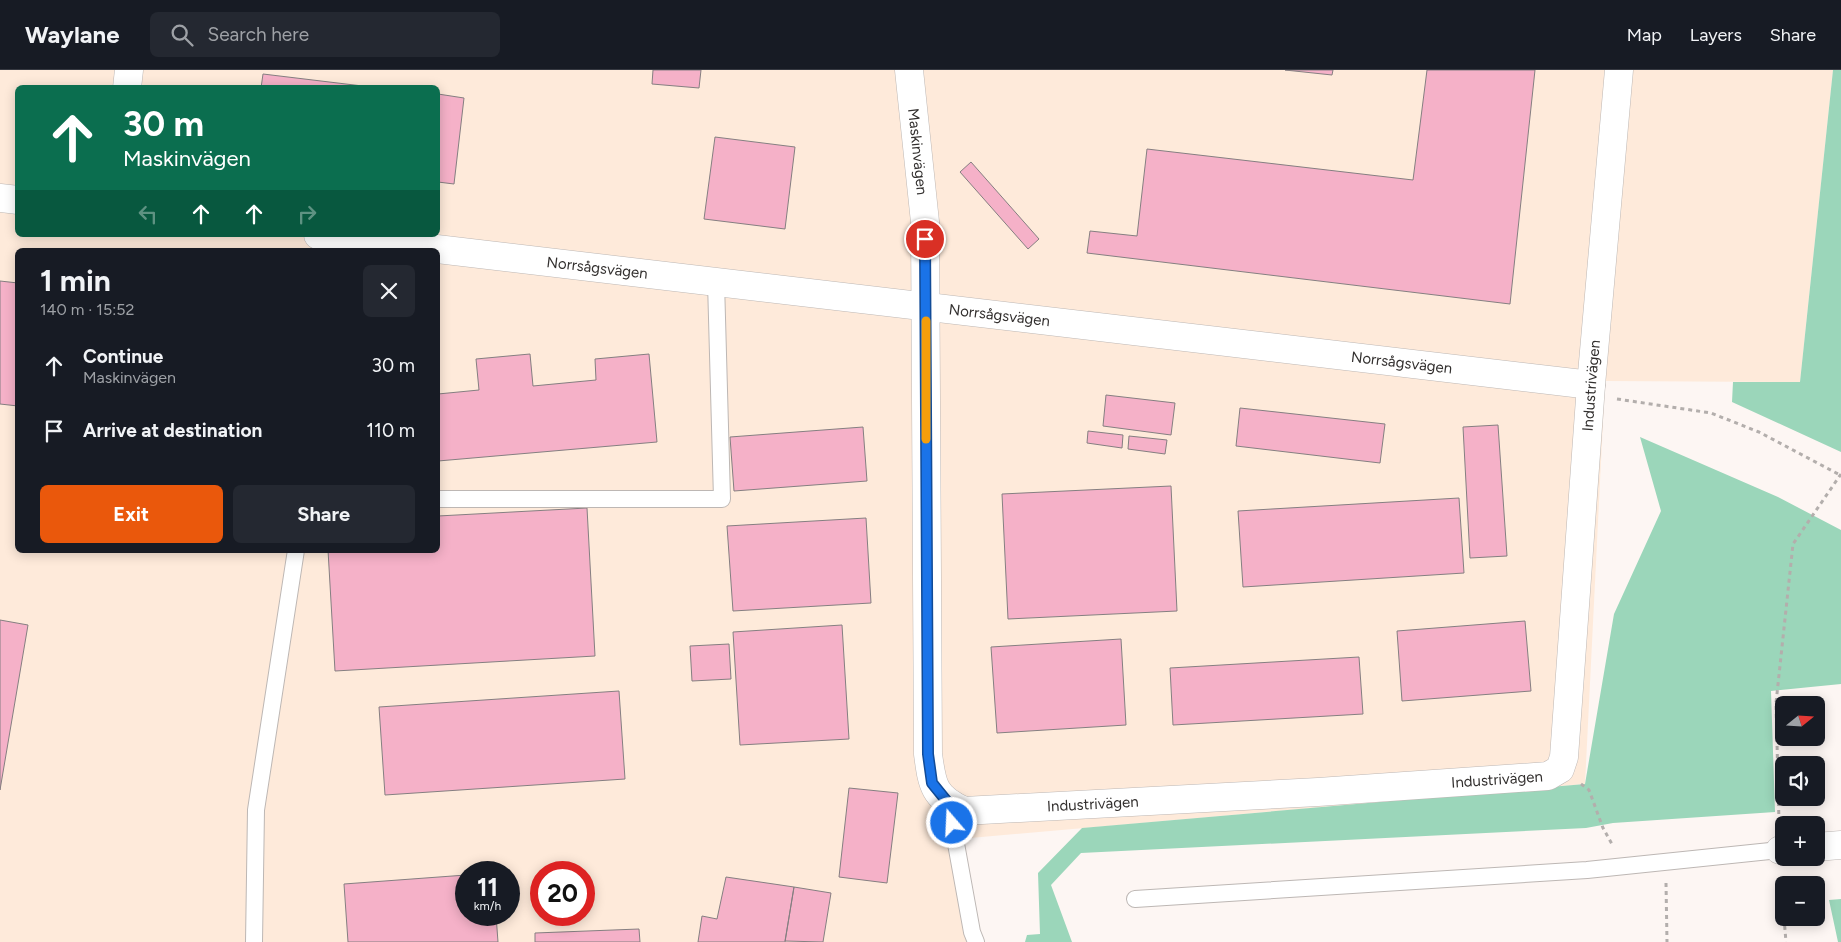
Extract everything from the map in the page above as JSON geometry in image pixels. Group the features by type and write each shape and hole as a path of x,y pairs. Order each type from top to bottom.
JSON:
{"street":[{"path":"127,85 129,70"},
{"name":"Maskinvägen","path":"909,70 925,222 928,754 932,783 949,804"},
{"name":"Industrivägen","path":"949,804 964,811 1318,792 1548,776 1560,769 1564,757 1591,385 1619,70"},
{"path":"0,198 15,200"},
{"name":"Norrsågsvägen","path":"335,237 428,248"},
{"name":"Norrsågsvägen","path":"440,249 1591,385"},
{"path":"1825,846 1841,845"}],"lane":[{"path":"440,498 722,499 716,282"},
{"path":"254,942 256,810 296,553"},
{"path":"949,804 972,932 976,942"},
{"path":"1135,899 1623,866 1775,851"}],"path":[{"path":"1591,385 1616,398 1711,413 1759,432 1841,475 1794,544 1776,703 1781,816"},
{"path":"1560,769 1588,790 1623,866"},
{"path":"1666,862 1667,942"},
{"path":"1785,926 1786,942"}],"shaded area":[{"path":"0,70 1833,70 1800,382 1605,381 1585,784 959,839 969,942 0,942"}],"green space":[{"path":"1833,70 1841,70 1841,452 1732,402 1733,382 1800,382"},
{"path":"1640,437 1778,497 1841,530 1841,684 1771,691 1775,812 1613,823 1586,828 1081,853 1051,885 1072,942 1025,942 1027,935 1040,934 1038,873 1082,828 1585,784 1614,614 1661,511"},
{"path":"1841,899 1841,942 1838,942 1829,900"}],"building":[{"path":"653,70 701,70 699,88 652,84"},
{"path":"1285,70 1333,70 1332,75"},
{"path":"1427,70 1535,70 1510,304 1087,253 1090,231 1137,236 1147,149 1413,180"},
{"path":"263,74 354,85 261,85"},
{"path":"440,94 464,98 454,184 440,182"},
{"path":"715,137 795,147 785,229 704,219"},
{"path":"971,162 1039,239 1028,249 960,172"},
{"path":"0,281 15,283 15,406 0,404"},
{"path":"530,354 533,386 596,380 595,359 649,354 657,442 440,461 440,394 479,390 476,359"},
{"path":"1106,395 1175,403 1171,435 1103,426"},
{"path":"1240,408 1385,424 1380,463 1236,446"},
{"path":"1498,425 1507,556 1470,558 1463,427"},
{"path":"863,427 867,481 734,491 730,437"},
{"path":"1088,431 1123,435 1122,448 1087,443"},
{"path":"1129,436 1167,440 1165,454 1128,449"},
{"path":"1171,486 1177,611 1008,619 1002,494"},
{"path":"1459,498 1464,573 1243,587 1238,511"},
{"path":"587,508 595,656 335,671 328,553 440,553 440,516"},
{"path":"866,518 871,603 733,611 727,526"},
{"path":"0,620 28,625 0,790"},
{"path":"1525,621 1531,691 1402,701 1397,631"},
{"path":"842,625 849,739 740,745 733,632"},
{"path":"1121,639 1126,725 997,733 991,647"},
{"path":"729,644 731,679 692,681 690,646"},
{"path":"1359,657 1363,714 1173,725 1170,668"},
{"path":"619,691 625,779 385,795 379,707"},
{"path":"849,788 898,793 887,883 839,877"},
{"path":"455,876 455,926 497,926 498,942 348,942 344,884"},
{"path":"726,877 794,887 785,942 698,942 702,916 717,919"},
{"path":"794,887 831,893 823,942 785,941"},
{"path":"639,929 640,942 535,942 535,933"}],"slow traffic":[{"path":"926,321 926,439"}],"route":[{"path":"925,239 928,754 932,783 949,804 952,823"}]}
